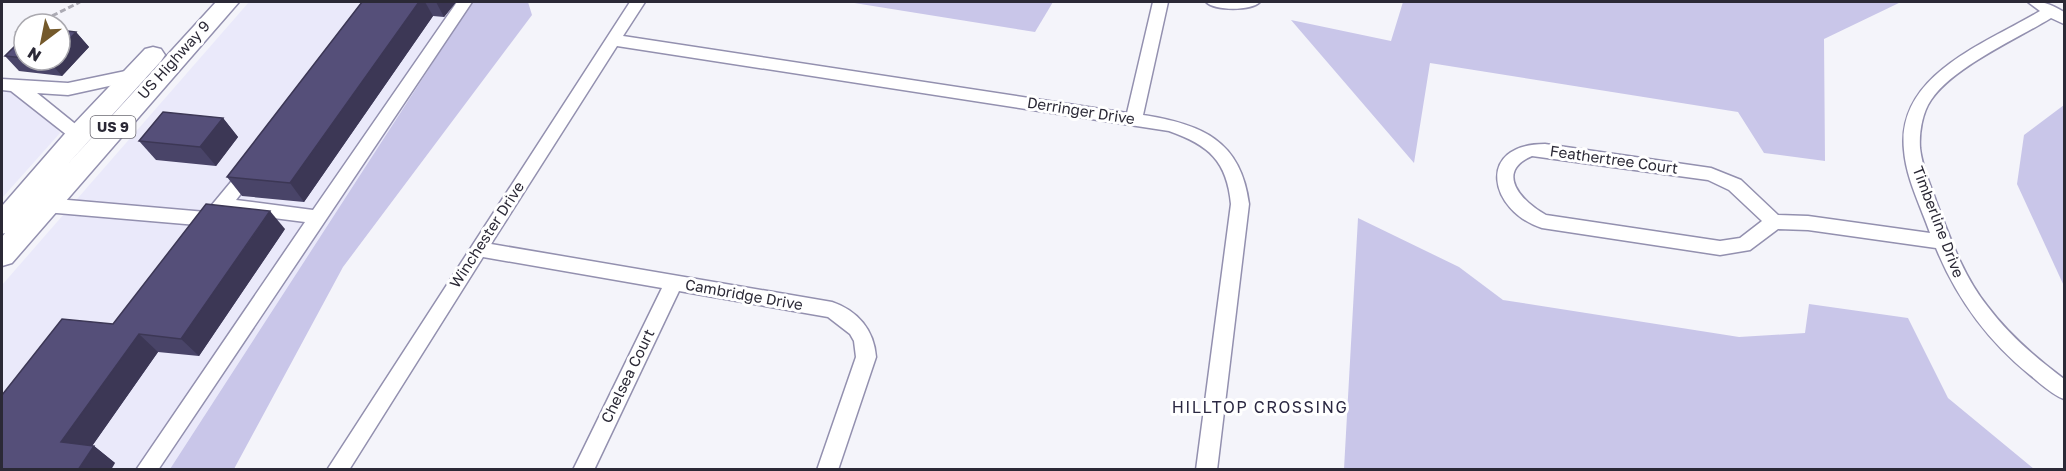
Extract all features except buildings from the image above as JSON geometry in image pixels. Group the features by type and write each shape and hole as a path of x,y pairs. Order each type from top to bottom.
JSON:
{"highway":[{"name":"US Highway 9","path":"2,224 78,135 203,2"},
{"name":"US Highway 9","path":"2,255 228,2"}],"street":[{"path":"146,470 464,2"},
{"name":"Winchester Drive","path":"337,470 637,2"},
{"path":"1134,119 1161,2"},
{"path":"1214,2 1252,2"},
{"path":"2036,2 2058,15"},
{"name":"Timberline Drive","path":"2058,15 1950,72 1923,98 1914,118 1912,149 1920,179 1958,278 1984,317 2016,352 2064,390"},
{"name":"Derringer Drive","path":"612,40 1170,124 1189,130 1209,141 1227,158 1235,173 1240,204 1206,470"},
{"path":"7,85 68,89 135,75"},
{"path":"7,85 30,96 78,135"},
{"name":"Feathertree Court","path":"1545,150 1695,171 1718,177 1735,185 1774,222 1743,245 1720,248 1556,225 1529,215 1515,203 1508,193 1505,172 1513,157 1521,152 1545,150"},
{"path":"194,242 263,153"},
{"path":"45,205 211,219"},
{"path":"223,205 318,217"},
{"path":"1774,222 1808,223 1943,242"},
{"name":"Cambridge Drive","path":"478,249 832,310 845,316 859,328 866,347 864,365 827,470"},
{"name":"Chelsea Court","path":"582,470 674,282"}],"path":[{"path":"60,12 80,2"}],"shaded area":[{"path":"249,2 472,2 170,469 2,469 2,285"},
{"path":"472,2 528,2 532,15 343,267 234,469 170,469"},
{"path":"848,2 1053,2 1035,32"},
{"path":"1403,2 1901,2 1824,39 1825,161 1764,153 1738,112 1430,63 1414,163 1291,20 1391,41"},
{"path":"2,79 14,80 60,133 2,198"},
{"path":"2064,105 2064,286 2017,184 2024,135"},
{"path":"1358,218 1459,267 1503,300 1739,337 1805,333 1809,304 1908,318 1948,398 2034,469 1344,469"}],"district":[{"name":"HILLTOP CROSSING","path":"1260,407"}]}
